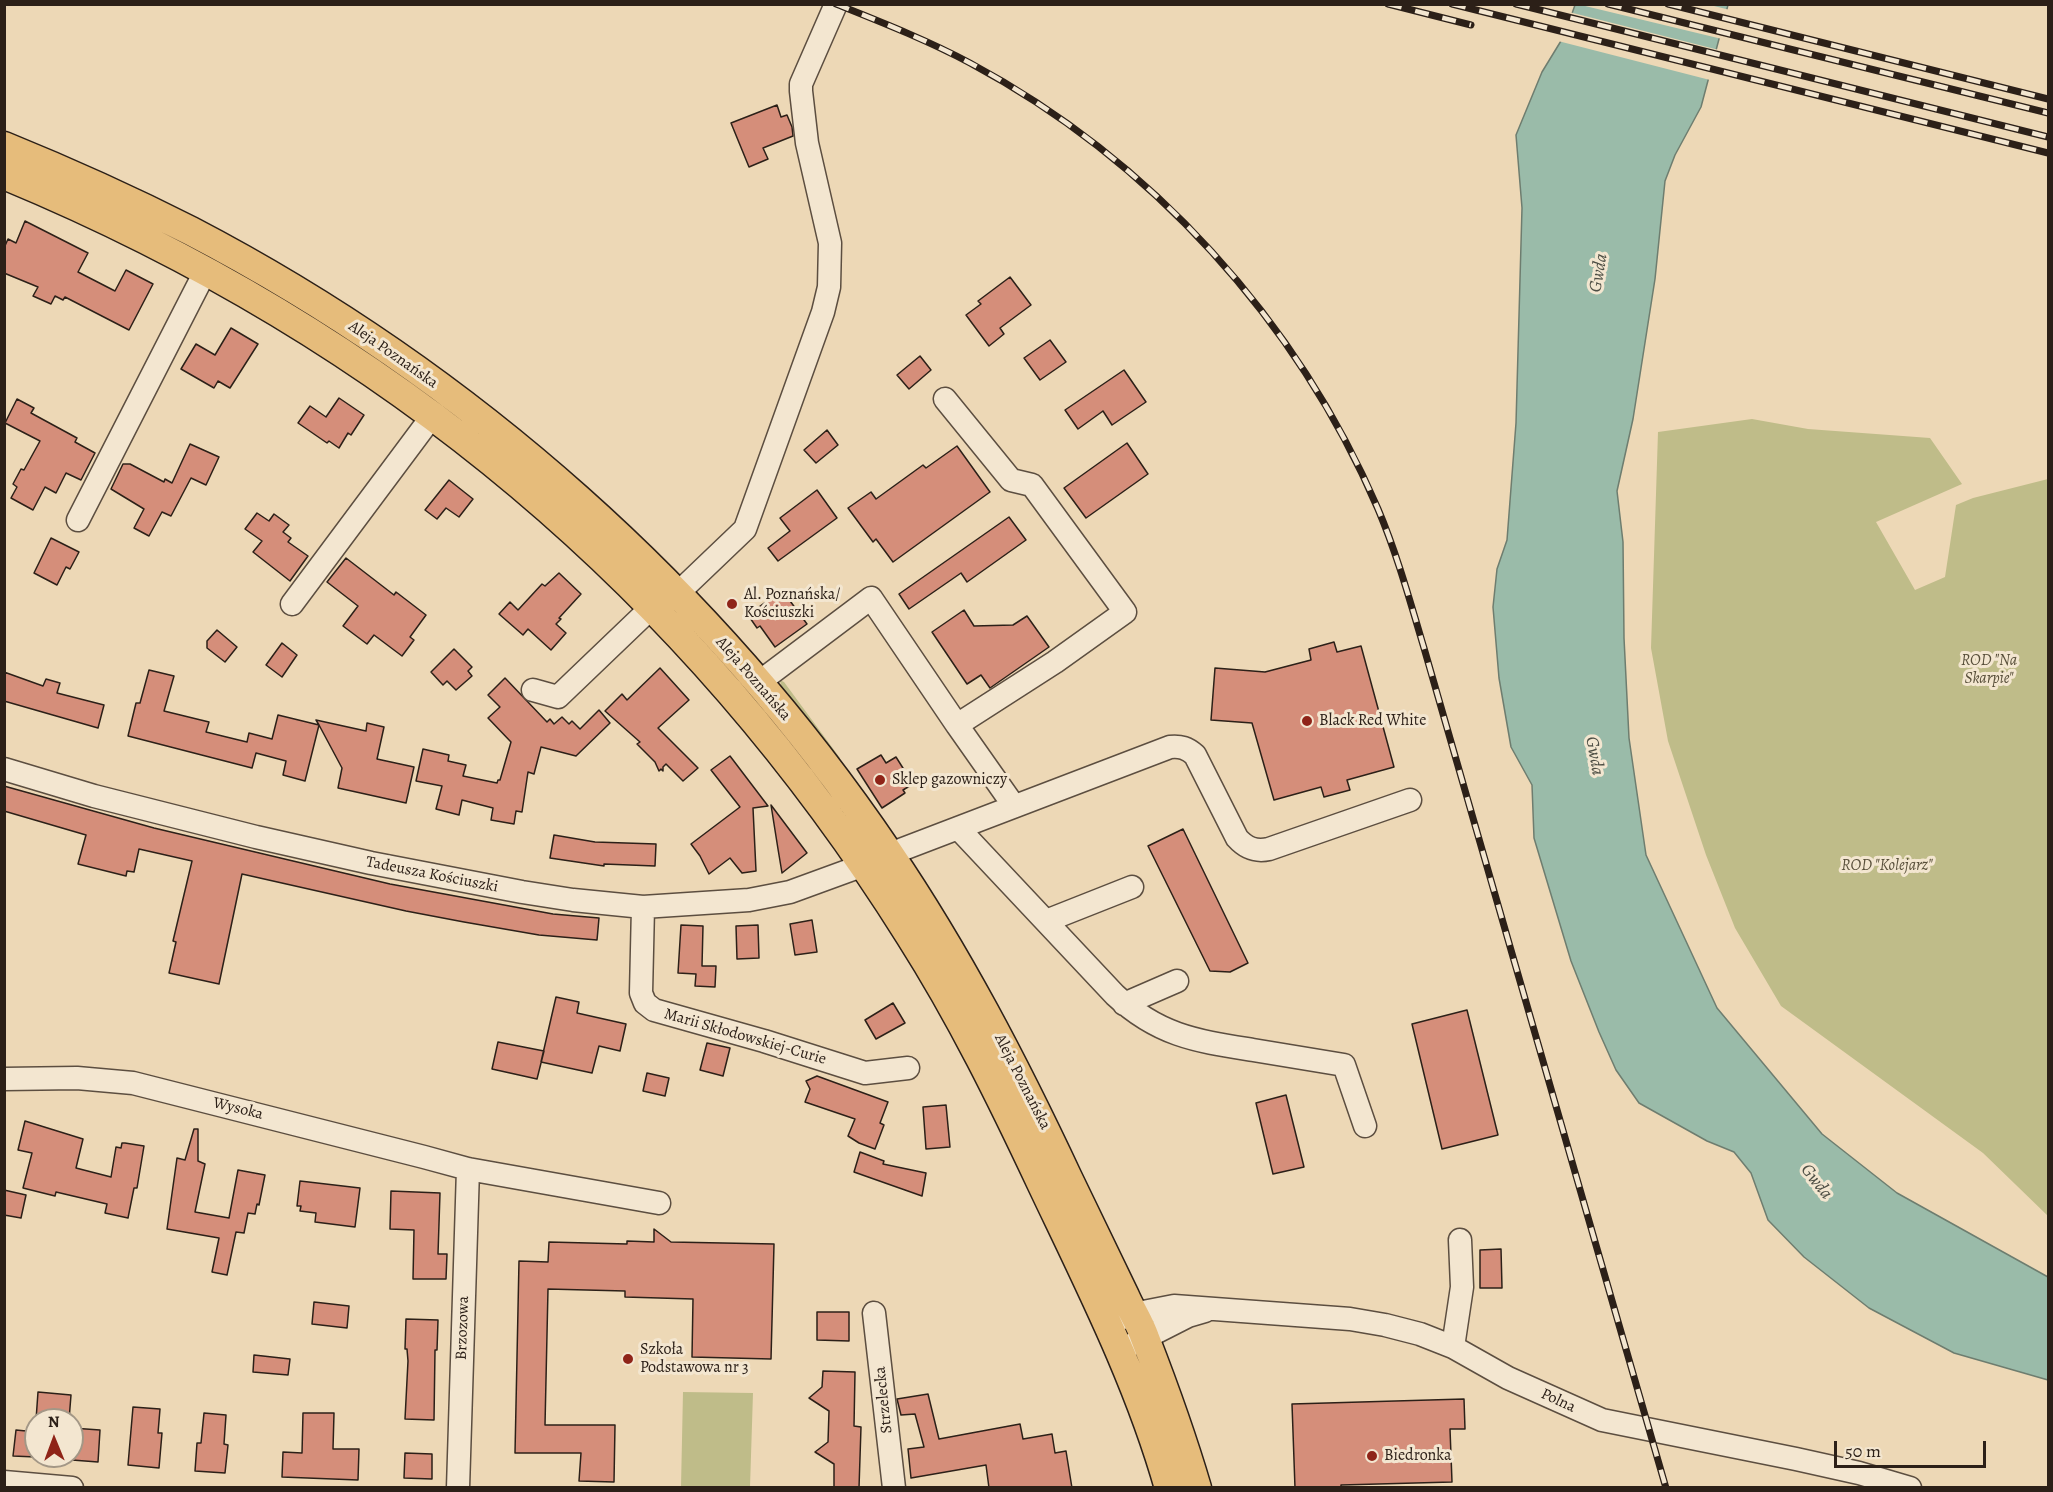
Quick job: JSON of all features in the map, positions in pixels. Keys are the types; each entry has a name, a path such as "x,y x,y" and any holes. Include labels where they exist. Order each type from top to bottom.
{"main road":[{"name":"Aleja Poznańska","path":"4,146 99,186 194,233 279,280 350,324 451,395 535,462 615,532 677,594 758,684 831,772 877,860 912,939 970,1038 1120,1350 1150,1428 1169,1488"},
{"name":"Aleja Poznańska","path":"4,175 91,212 206,270 316,335 433,415 548,508 602,557 713,672 788,761 877,860 955,957 1003,1044 1140,1326 1178,1428 1197,1488"}],"street":[{"path":"677,594 745,529 823,312 830,279 830,243 807,143 801,84 836,4"},
{"path":"78,520 206,270"},
{"path":"945,399 1011,480 1032,485 1125,612 1055,662 957,725"},
{"path":"292,604 433,415"},
{"path":"758,684 872,598 1014,806"},
{"path":"533,690 558,697 652,607"},
{"name":"Tadeusza Kościuszki","path":"4,769 94,796 371,863 532,894 643,906 762,899 790,892 1170,747 1179,746 1189,749 1195,755 1237,838 1251,849 1269,849 1410,800"},
{"path":"958,828 1124,1004 1154,1025 1187,1038 1344,1065 1365,1126"},
{"path":"1046,921 1132,887"},
{"name":"Marii Skłodowskiej-Curie","path":"643,906 641,993 645,1003 654,1010 865,1073 908,1068"},
{"path":"1124,1004 1177,981"},
{"name":"Wysoka","path":"4,1078 77,1078 133,1083 468,1169 659,1203"},
{"name":"Brzozowa","path":"458,1488 468,1169"},
{"path":"1453,1347 1462,1287 1460,1240"},
{"name":"Polna","path":"1140,1326 1212,1309 1350,1319 1385,1325 1420,1334 1453,1347 1508,1378 1602,1420 1796,1458 1910,1488"},
{"name":"Strzelecka","path":"874,1313 894,1488"},
{"path":"1108,1324 1140,1326"},
{"path":"1120,1350 1140,1326"},
{"path":"4,1482 72,1488"}],"green space":[{"name":"ROD \"Kolejarz\"","path":"1752,419 1808,429 1930,438 1962,484 1876,522 1915,590 1945,577 1956,505 1973,498 2048,479 2048,1216 1983,1153 1781,1006 1735,928 1706,855 1668,741 1651,648 1658,432"},
{"path":"780,680 784,682 840,758 835,758 806,723 781,686"},
{"path":"683,1392 753,1393 750,1487 681,1487"}],"water":[{"name":"Gwda","path":"1575,5 1728,5 1701,107 1675,155 1665,181 1655,279 1633,419 1617,491 1623,542 1624,638 1629,738 1646,855 1717,1008 1822,1134 1897,1193 2048,1277 2048,1380 1954,1353 1869,1308 1804,1257 1768,1220 1751,1173 1734,1152 1707,1141 1639,1103 1616,1070 1571,961 1534,838 1532,785 1511,747 1499,678 1493,607 1497,569 1507,540 1516,423 1522,208 1516,135 1542,72 1564,36"}],"pier":[{"path":"1706,4 1730,10 1722,39 1581,5"},
{"path":"1569,12 1719,50 1710,80 1558,41"}],"building":[{"path":"777,105 781,117 787,115 793,136 763,148 768,159 749,167 731,123"},
{"path":"25,221 88,253 78,272 115,291 126,270 153,284 129,330 65,297 63,300 55,296 51,304 33,296 38,287 4,273 4,248 8,239 16,243"},
{"path":"1010,277 1031,305 1000,328 1004,334 989,346 966,315 981,304 978,301"},
{"path":"231,328 258,344 230,388 218,381 214,388 181,369 196,344 215,355"},
{"path":"1050,340 1066,362 1040,380 1024,358"},
{"path":"920,356 931,370 909,389 897,375"},
{"path":"1124,370 1146,402 1112,425 1103,411 1078,429 1065,410"},
{"path":"339,398 364,415 351,435 348,433 339,448 329,441 327,443 298,423 310,406 326,417"},
{"path":"17,399 34,408 31,413 77,438 75,442 95,453 81,480 66,473 56,493 45,487 33,510 11,498 17,487 13,484 21,469 24,470 40,441 5,423"},
{"path":"827,430 838,445 816,463 804,450"},
{"path":"1127,443 1148,474 1086,518 1064,488"},
{"path":"190,444 219,457 206,485 191,478 171,516 162,512 149,536 134,528 144,509 111,489 123,464 130,464 164,482 165,479 172,483"},
{"path":"957,446 990,492 893,562 876,539 873,542 848,508 871,492 876,499 923,465 926,468"},
{"path":"449,480 473,499 459,517 446,508 437,519 425,510"},
{"path":"817,490 837,518 778,561 768,548 790,531 780,518"},
{"path":"257,513 269,521 274,514 289,525 283,532 291,538 288,542 308,556 290,581 253,552 262,541 245,529"},
{"path":"1009,517 1026,540 967,582 961,573 909,609 899,594"},
{"path":"51,538 79,552 70,569 66,567 57,585 34,573"},
{"path":"346,558 394,595 396,592 426,615 410,637 414,640 402,656 374,635 367,644 343,626 358,606 327,582"},
{"path":"559,573 581,594 559,618 561,619 556,624 566,633 551,650 528,629 523,635 499,614 510,602 518,610 542,584 545,586"},
{"path":"782,590 807,624 775,647 760,626 757,628 748,615"},
{"path":"964,610 974,626 1013,625 1027,616 1049,647 990,688 981,675 967,684 932,632"},
{"path":"217,630 237,647 225,662 207,648 207,641"},
{"name":"Black Red White","path":"1334,642 1337,652 1361,646 1394,767 1347,780 1350,790 1324,797 1321,787 1274,800 1252,723 1211,720 1215,668 1265,672 1311,660 1309,649"},
{"path":"282,643 297,655 282,677 266,665"},
{"path":"454,649 472,667 468,671 472,676 456,690 447,681 443,685 431,672"},
{"path":"660,668 689,700 658,728 698,768 683,781 666,764 663,771 661,769 659,771 655,762 637,744 640,742 605,711 622,694 627,700"},
{"path":"149,670 174,676 164,711 209,722 206,732 247,742 249,733 272,739 278,715 319,725 305,781 283,775 286,761 256,753 252,768 128,736 136,703 140,703"},
{"path":"4,672 43,686 46,679 60,683 57,693 104,705 98,728 4,701"},
{"path":"505,678 547,722 550,719 554,724 562,717 569,724 572,721 580,729 599,710 610,723 576,756 541,747 534,774 528,772 522,812 516,811 514,824 491,820 493,808 462,800 459,815 436,809 442,786 416,781 423,749 449,755 448,761 466,765 463,776 497,783 500,780 511,742 488,718 500,707 488,695"},
{"path":"316,720 366,731 367,723 384,727 377,759 414,767 406,803 338,788 342,768"},
{"name":"Sklep gazowniczy","path":"881,755 886,763 896,757 913,784 903,790 905,793 882,808 857,769"},
{"path":"730,756 768,806 753,808 756,871 742,873 730,858 709,874 691,844 740,807 711,770"},
{"path":"4,786 154,828 390,884 553,914 599,918 597,940 539,935 464,922 242,874 219,984 169,973 176,942 173,941 192,861 139,849 134,872 127,871 126,876 78,864 86,835 4,811"},
{"path":"771,805 807,853 782,873 778,849"},
{"path":"1183,829 1248,963 1230,972 1210,971 1148,846"},
{"path":"554,835 595,842 656,844 655,866 604,864 604,866 550,858"},
{"path":"812,920 817,952 795,955 790,924"},
{"path":"681,925 703,926 702,966 716,966 715,987 695,986 696,974 678,973"},
{"path":"758,925 759,958 737,959 736,926"},
{"path":"556,997 579,1002 577,1013 626,1024 620,1051 599,1046 592,1073 541,1062"},
{"path":"893,1003 905,1023 876,1039 865,1020"},
{"path":"1467,1010 1498,1135 1442,1149 1412,1024"},
{"path":"498,1042 544,1051 537,1079 492,1069"},
{"path":"707,1043 730,1048 723,1076 700,1070"},
{"path":"647,1073 669,1078 665,1096 643,1091"},
{"path":"817,1076 888,1102 880,1123 884,1125 875,1149 848,1136 855,1119 805,1102 810,1089 806,1081"},
{"path":"1286,1095 1304,1167 1273,1174 1256,1103"},
{"path":"946,1105 950,1147 926,1149 923,1107"},
{"path":"25,1121 83,1139 76,1168 111,1177 116,1147 121,1148 122,1143 144,1146 137,1188 134,1188 128,1218 105,1213 107,1204 56,1192 55,1196 23,1188 32,1153 18,1150"},
{"path":"194,1129 198,1129 198,1161 205,1164 195,1212 229,1218 238,1170 265,1175 255,1214 248,1213 244,1233 236,1232 227,1275 212,1272 219,1238 167,1229 177,1158 185,1160"},
{"path":"860,1152 884,1161 883,1164 926,1173 922,1196 854,1172"},
{"path":"300,1181 360,1188 355,1227 315,1222 316,1213 300,1211 301,1206 297,1206"},
{"path":"4,1190 26,1195 21,1218 4,1215"},
{"path":"391,1191 440,1193 438,1254 447,1254 446,1279 413,1279 414,1230 390,1229"},
{"path":"654,1229 671,1242 774,1244 771,1359 692,1357 693,1299 625,1297 625,1291 548,1289 545,1425 615,1425 614,1482 579,1481 581,1453 515,1453 519,1261 548,1262 549,1242 627,1244 627,1241 654,1242"},
{"path":"1501,1249 1502,1288 1480,1288 1480,1250"},
{"path":"314,1302 349,1306 347,1328 312,1324"},
{"path":"817,1312 849,1312 849,1341 817,1340"},
{"path":"406,1319 438,1320 434,1420 405,1419 408,1361 407,1349 405,1349"},
{"path":"254,1355 290,1359 288,1375 253,1372"},
{"path":"823,1371 855,1372 854,1426 861,1427 859,1488 834,1488 834,1464 815,1452 828,1442 829,1411 809,1398 822,1387"},
{"path":"38,1392 71,1395 70,1408 37,1408"},
{"path":"928,1394 939,1439 1020,1424 1023,1439 1052,1434 1055,1453 1066,1451 1072,1488 989,1488 986,1465 911,1478 908,1449 924,1447 915,1414 901,1415 897,1399"},
{"name":"Biedronka","path":"1464,1399 1465,1429 1450,1429 1452,1482 1295,1488 1292,1404"},
{"path":"133,1407 160,1409 158,1433 162,1433 159,1468 128,1465"},
{"path":"204,1413 226,1415 224,1444 228,1445 225,1473 195,1471 197,1443 201,1443"},
{"path":"303,1413 334,1413 333,1449 359,1449 358,1480 282,1477 283,1452 302,1453"},
{"path":"84,1429 100,1430 98,1462 84,1461"},
{"path":"16,1430 24,1431 24,1456 13,1456"},
{"path":"405,1453 432,1454 432,1479 404,1478"}],"railway":[{"path":"836,4 970,63 1036,102 1099,147 1157,197 1212,252 1261,310 1306,373 1345,440 1378,509 1408,595 1666,1488"},
{"path":"1388,4 1471,25"},
{"path":"1452,4 2048,153"},
{"path":"1516,4 2048,137"},
{"path":"1608,4 2048,113"},
{"path":"1668,4 2048,99"}],"place":[{"name":"Al. Poznańska/ Kościuszki","path":"732,604"},
{"name":"Black Red White","path":"1307,721"},
{"name":"Sklep gazowniczy","path":"880,780"},
{"name":"Szkoła Podstawowa nr 3","path":"628,1359"},
{"name":"Biedronka","path":"1372,1456"}],"park label":[{"name":"ROD \"Na Skarpie\"","path":"1989,670"}]}
